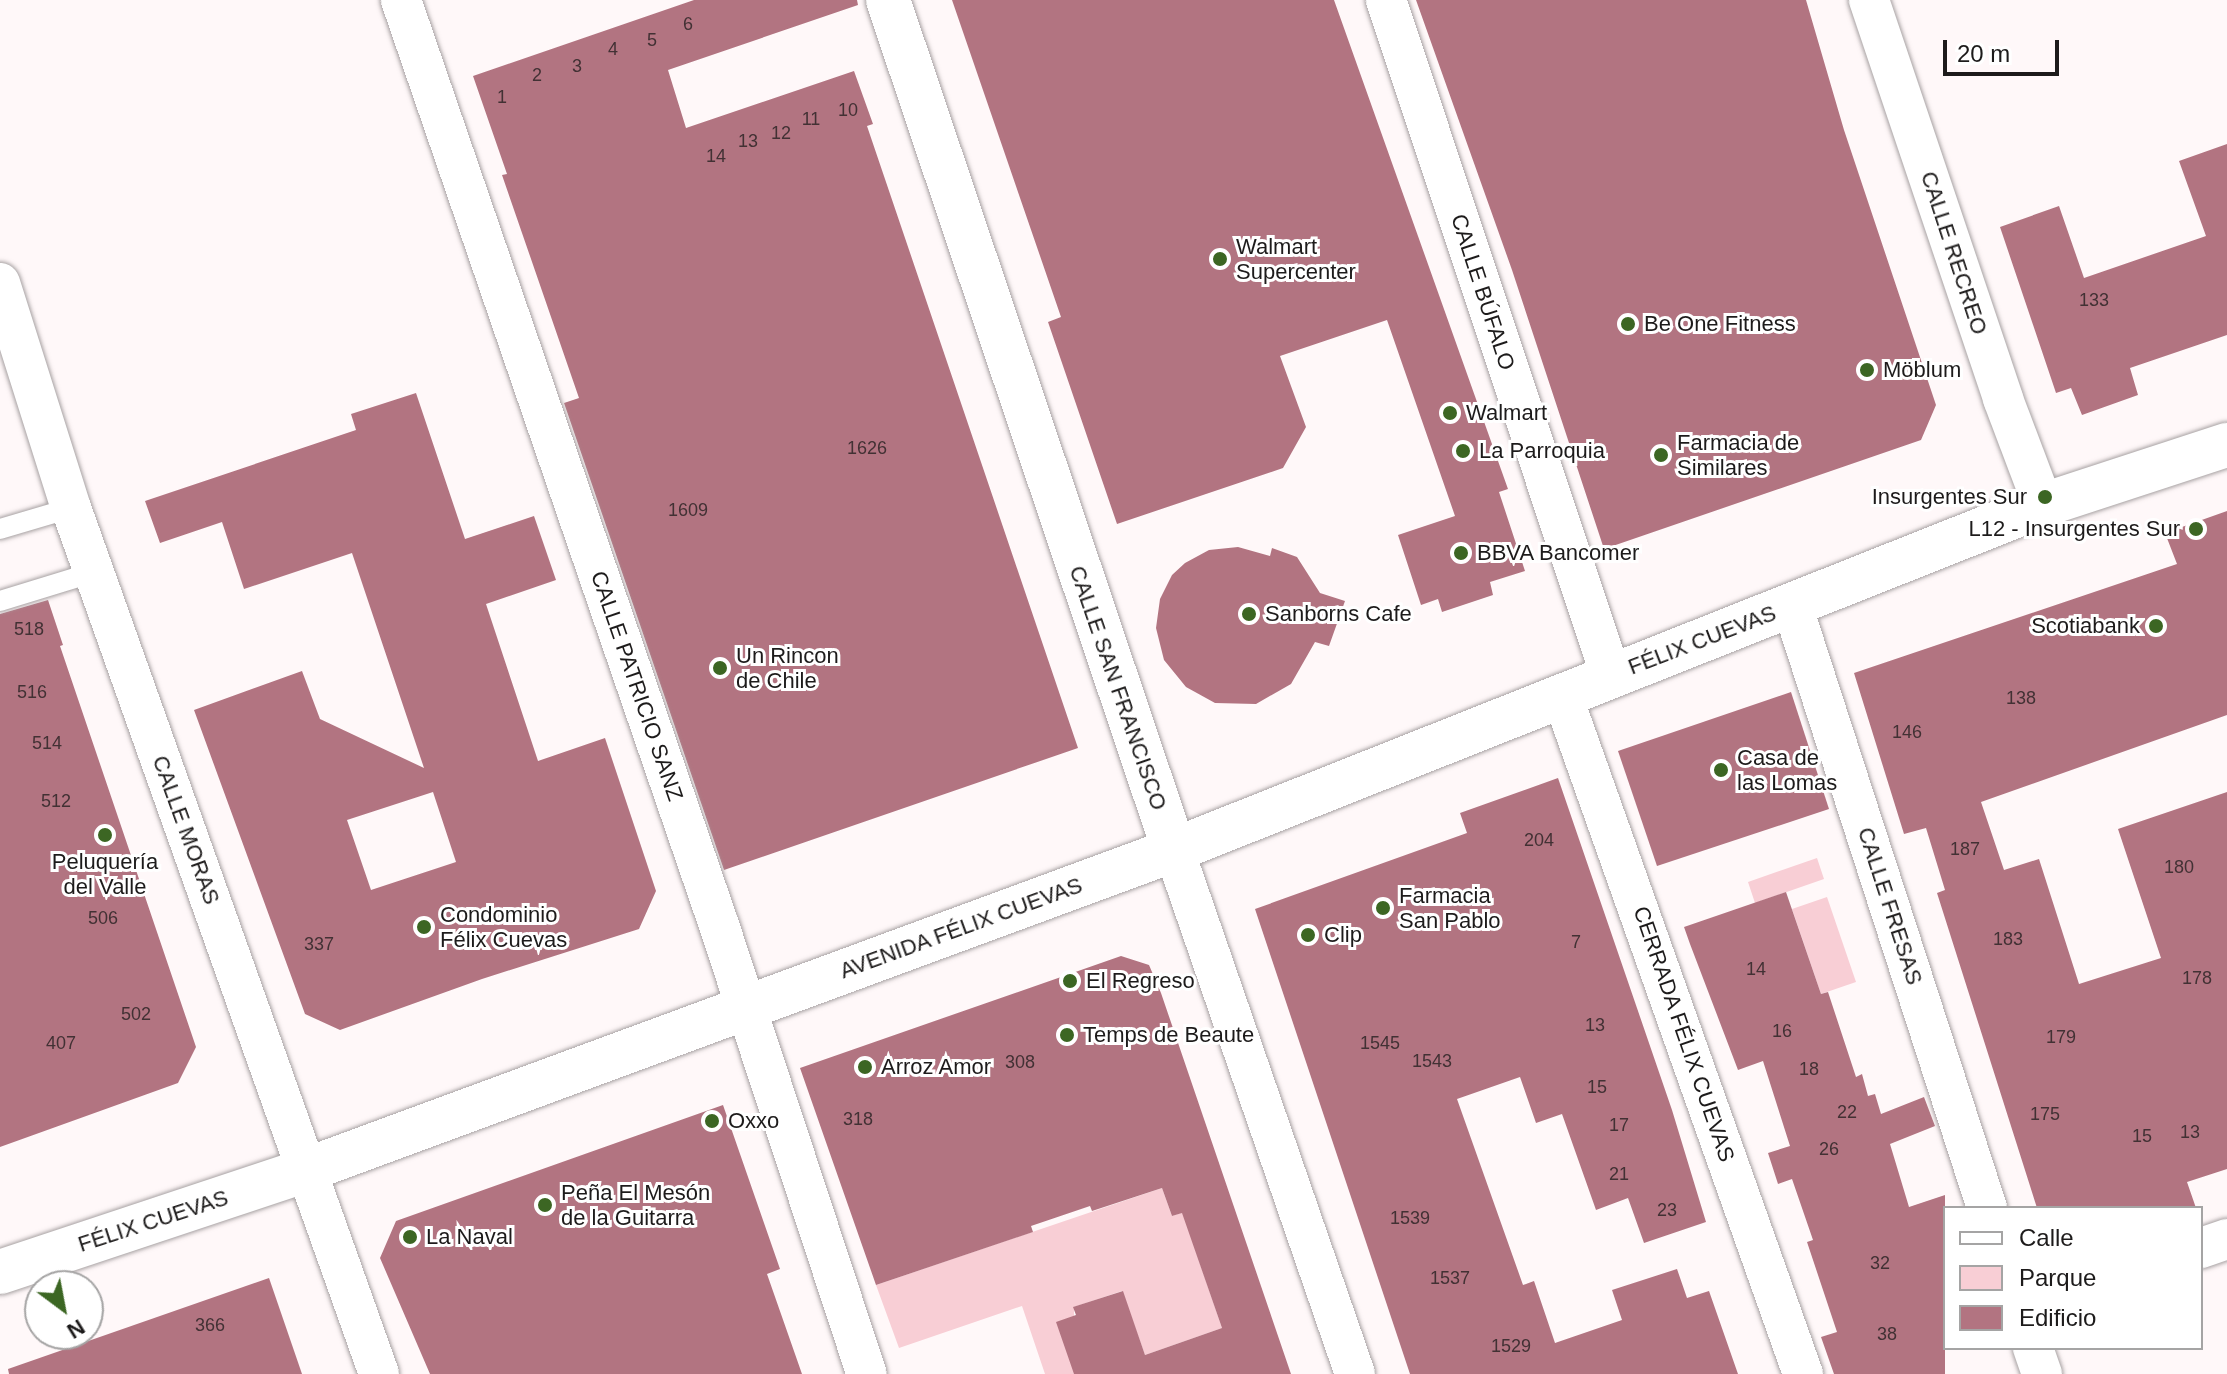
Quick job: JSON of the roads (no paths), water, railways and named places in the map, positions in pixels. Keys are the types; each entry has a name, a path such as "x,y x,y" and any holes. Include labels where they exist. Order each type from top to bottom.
{"main road":[{"name":"CALLE SAN FRANCISCO","path":"888,0 1174,850"},
{"path":"1792,605 2043,505 2227,445"},
{"name":"FÉLIX CUEVAS","path":"1611,676 1792,605"},
{"name":"AVENIDA FÉLIX CUEVAS","path":"306,1170 1174,850 1611,676"},
{"name":"FÉLIX CUEVAS","path":"0,1272 306,1170"}],"street":[{"name":"CALLE PATRICIO SANZ","path":"401,0 719,925 867,1374"},
{"name":"CALLE BÚFALO","path":"1386,0 1611,676"},
{"name":"CALLE RECREO","path":"1869,0 2003,399 2043,505"},
{"name":"CALLE MORAS","path":"0,283 71,508 379,1374"},
{"name":"CALLE FRESAS","path":"1792,605 1986,1206"},
{"name":"CERRADA FÉLIX CUEVAS","path":"1562,695 1803,1374"},
{"name":"CALLE SAN FRANCISCO","path":"1174,850 1355,1374"},
{"path":"2203,1247 2227,1239"},
{"path":"2034,1350 2042,1374"}],"lane":[{"path":"0,529 71,508"},
{"path":"0,601 94,572"}],"place":[{"name":"Walmart Supercenter","path":"1220,259"},
{"name":"Be One Fitness","path":"1628,324"},
{"name":"Möblum","path":"1867,370"},
{"name":"Walmart","path":"1450,413"},
{"name":"La Parroquia","path":"1463,451"},
{"name":"Farmacia de Similares","path":"1661,455"},
{"name":"Insurgentes Sur","path":"2045,497"},
{"name":"L12 - Insurgentes Sur","path":"2196,529"},
{"name":"BBVA Bancomer","path":"1461,553"},
{"name":"Sanborns Cafe","path":"1249,614"},
{"name":"Scotiabank","path":"2156,626"},
{"name":"Un Rincon de Chile","path":"720,668"},
{"name":"Casa de las Lomas","path":"1721,770"},
{"name":"Peluquería del Valle","path":"105,835"},
{"name":"Farmacia San Pablo","path":"1383,908"},
{"name":"Condominio Félix Cuevas","path":"424,927"},
{"name":"Clip","path":"1308,935"},
{"name":"El Regreso","path":"1070,981"},
{"name":"Temps de Beaute","path":"1067,1035"},
{"name":"Arroz Amor","path":"865,1067"},
{"name":"Oxxo","path":"712,1121"},
{"name":"Peña El Mesón de la Guitarra","path":"545,1205"},
{"name":"La Naval","path":"410,1237"}]}
